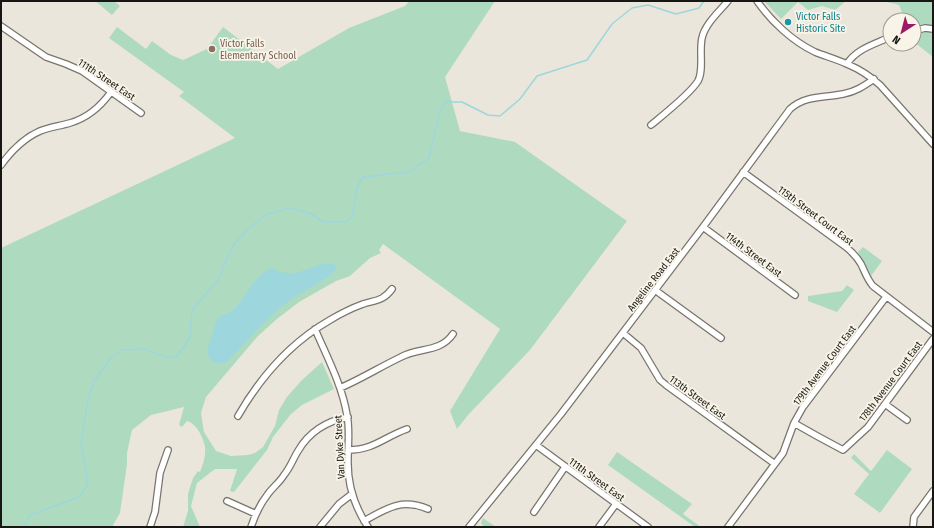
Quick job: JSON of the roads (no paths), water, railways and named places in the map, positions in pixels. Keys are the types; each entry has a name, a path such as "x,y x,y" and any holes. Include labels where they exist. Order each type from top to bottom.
{"street":[{"path":"651,125 698,81 704,31 728,1"},
{"path":"757,1 797,42 816,52 847,64 865,73 874,80 933,144"},
{"name":"111th Street East","path":"1,26 36,52 78,69 141,113"},
{"path":"922,29 933,29"},
{"path":"847,64 850,58 858,52 882,41"},
{"name":"Angeline Road East","path":"471,525 536,445 704,228 790,109 795,105 809,99 838,95 856,90 874,80"},
{"path":"1,165 14,148 31,136 50,128 71,123 89,114 103,103 111,92"},
{"name":"115th Street Court East","path":"743,172 846,247 855,255 868,280 873,286 933,332"},
{"name":"114th Street East","path":"704,228 794,295"},
{"path":"238,416 266,374 288,351 315,329 346,311 381,299 392,289"},
{"path":"655,290 721,338"},
{"name":"179th Avenue Court East","path":"728,527 786,448 794,423 803,407 886,297"},
{"path":"315,329 340,388 406,354 438,347 449,340 453,334"},
{"name":"113th Street East","path":"623,333 640,348 660,380 775,464"},
{"name":"178th Avenue Court East","path":"794,423 843,450 868,427 933,339"},
{"name":"Van Dyke Street","path":"340,388 348,417 348,470 352,494 368,527"},
{"path":"886,404 907,420"},
{"path":"251,527 256,514 267,495 287,472 298,451 308,438 315,431 328,423 348,417"},
{"path":"348,450 356,450 372,446 397,433 407,430"},
{"name":"111th Street East","path":"536,445 648,527"},
{"path":"150,527 155,512 160,473 168,450"},
{"path":"534,512 565,467"},
{"path":"913,527 914,517 933,491"},
{"path":"320,527 338,504 352,494"},
{"path":"227,501 256,514"},
{"path":"364,521 386,509 398,505 412,504 428,509"},
{"path":"599,527 616,504"},
{"path":"471,525 478,527"}],"water":[{"path":"322,264 336,265 337,268 328,277 294,297 272,315 228,361 224,363 216,363 212,361 208,354 208,349 217,320 235,308 261,275 272,268 286,273 292,273 303,271"}],"waterway":[{"path":"24,527 30,515 79,497 88,485 81,444 88,399 94,381 112,357 122,350 145,349 168,358 176,357 190,338 192,310 218,280 232,247 247,230 265,215 289,208 310,213 324,222 346,222 352,217 357,187 363,177 409,172 429,158 440,111 446,102 462,102 488,115 500,116 520,99 537,76 587,60 612,24 632,8 648,5 676,14 699,8 704,1"}],"place":[{"name":"Victor Falls Historic Site","path":"788,22"},
{"name":"Victor Falls Elementary School","path":"212,49"}]}
